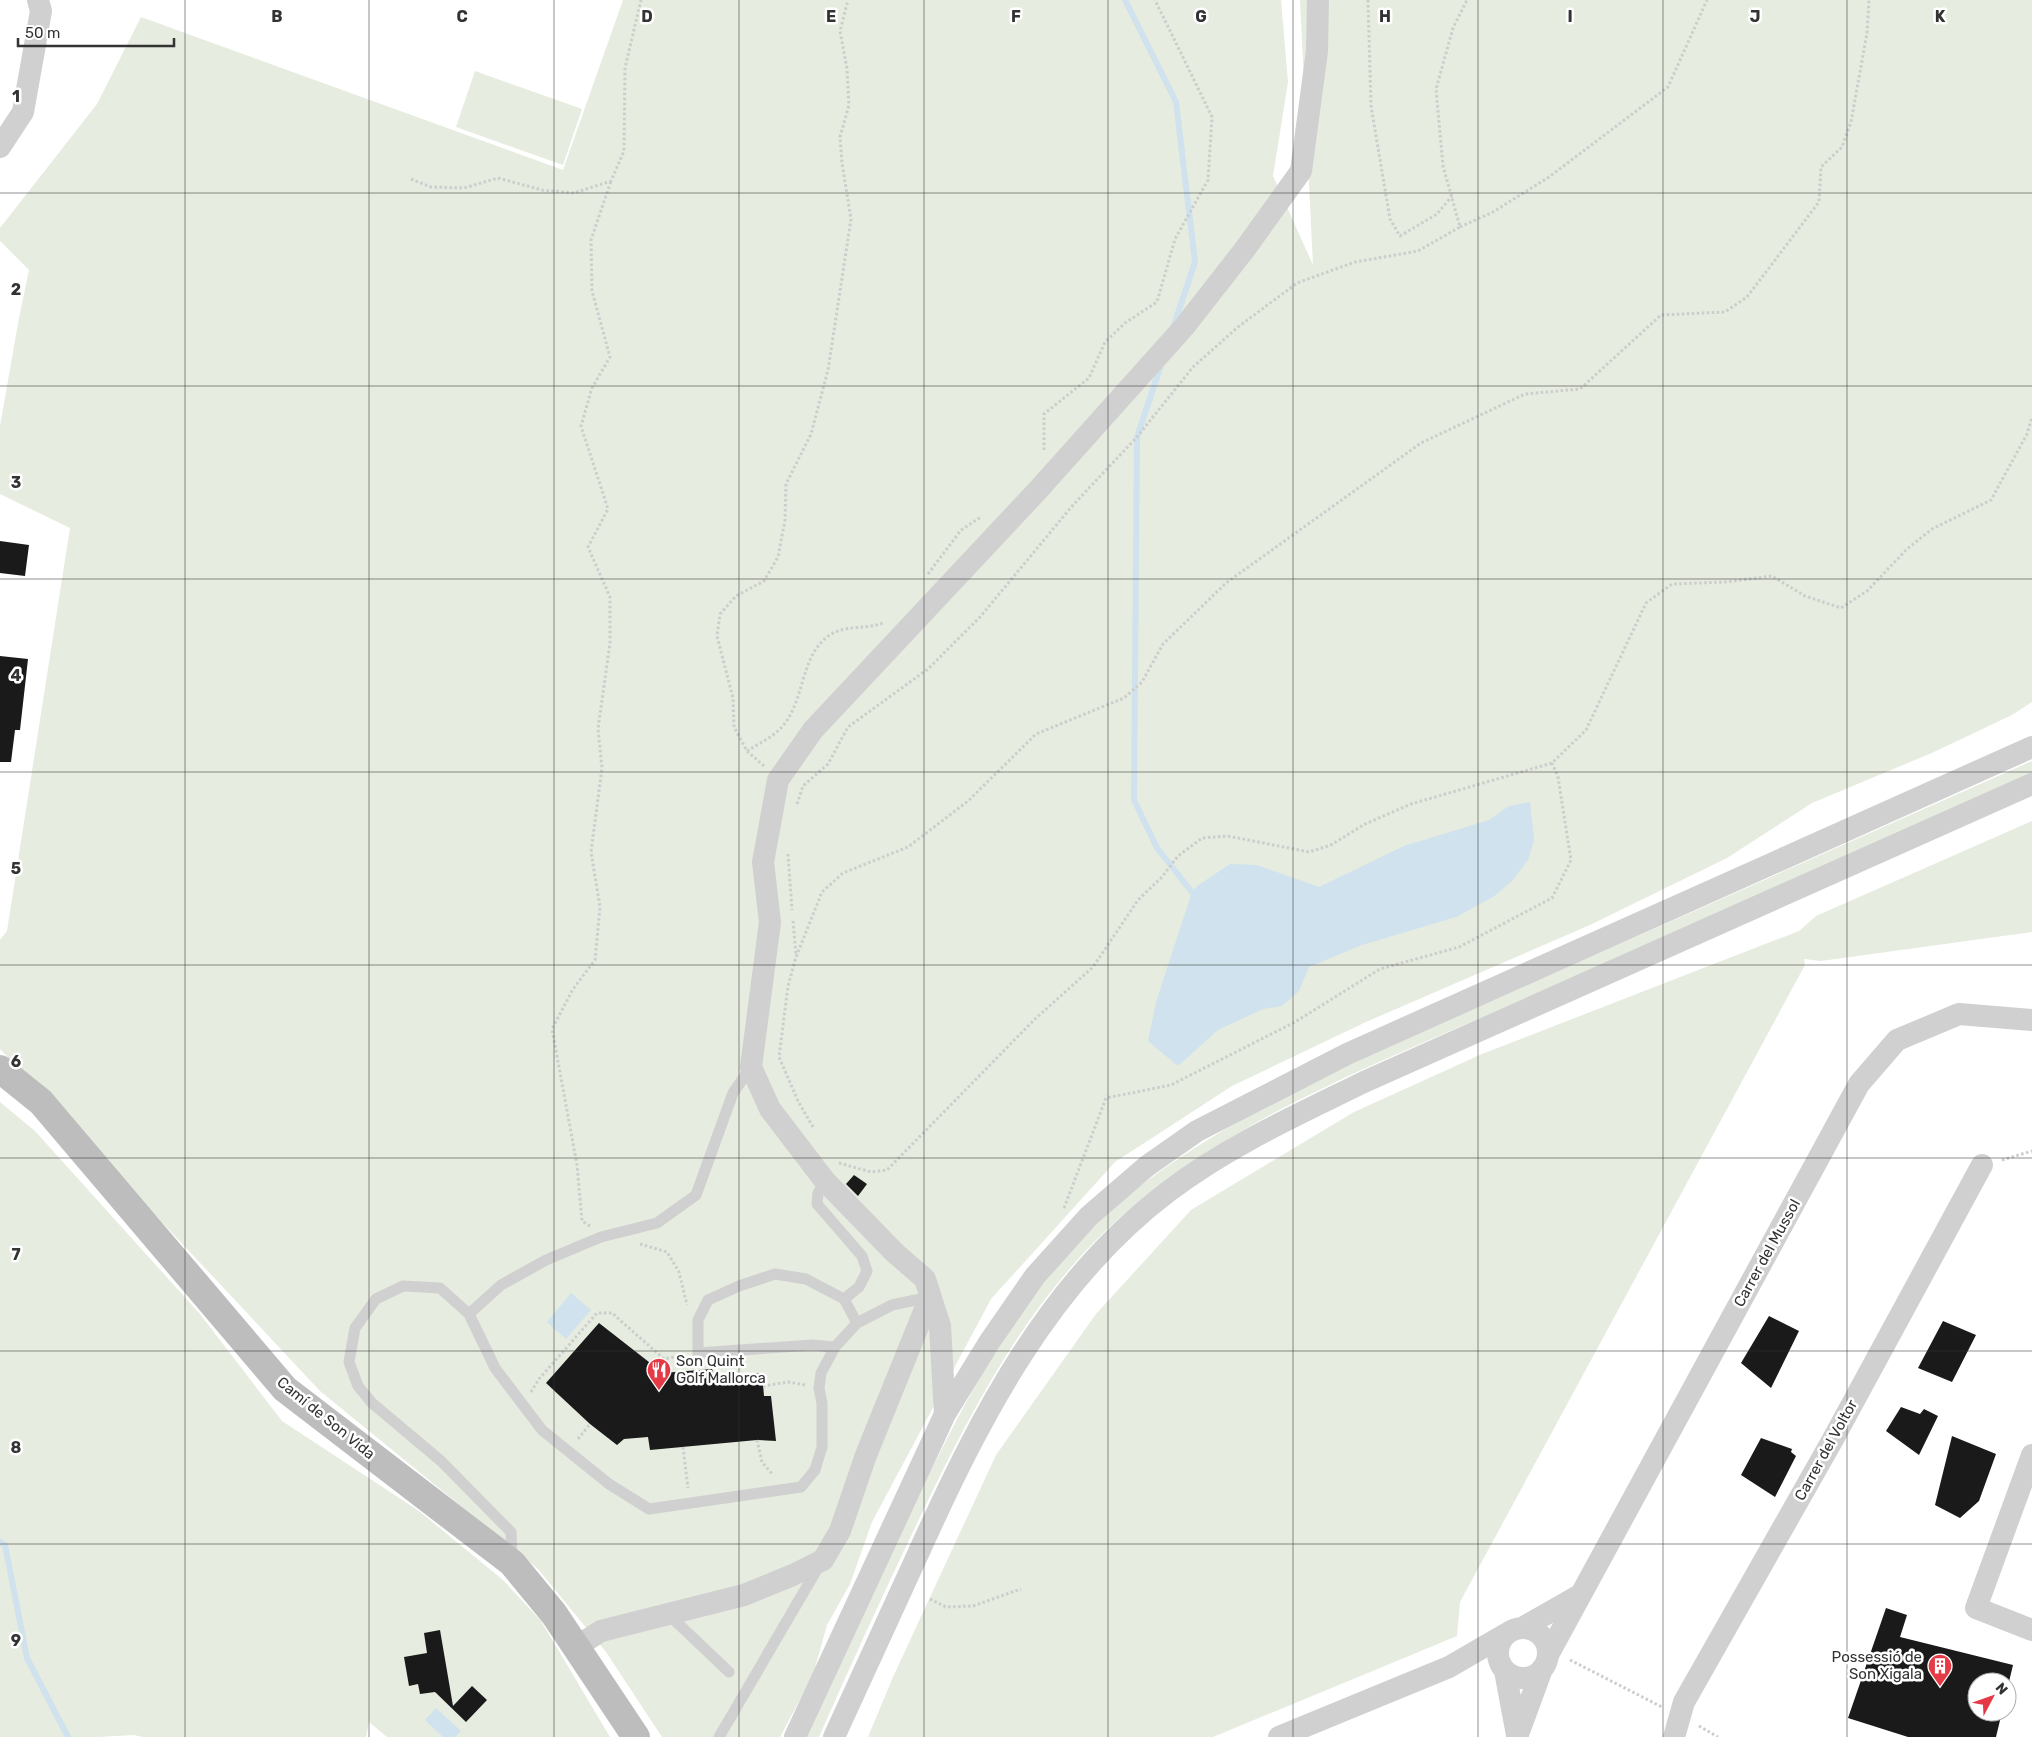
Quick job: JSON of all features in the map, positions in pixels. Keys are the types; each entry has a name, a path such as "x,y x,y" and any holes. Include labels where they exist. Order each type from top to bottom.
{"street":[{"path":"0,147 23,112 41,11 38,0"},
{"path":"945,1414 940,1326 925,1279 895,1253 825,1181 770,1109 751,1067 770,922 763,862 778,780 814,730 1038,490 1184,326 1245,249 1301,171 1317,51 1318,0"},
{"path":"795,1734 945,1414 990,1341 1041,1269 1089,1216 1147,1166 1197,1131 1347,1054 2032,747"},
{"path":"834,1737 952,1480 981,1421 1016,1363 1062,1297 1112,1240 1169,1191 1258,1135 1364,1082 2032,784"},
{"name":"Carrer del Mussol","path":"1517,1736 1547,1658 1578,1596 1859,1084 1897,1040 1959,1014 2032,1020"},
{"name":"Camí de Son Vida","path":"0,1069 41,1102 285,1389 512,1564 554,1614 636,1737"},
{"name":"Carrer del Voltor","path":"1677,1726 1684,1702 1832,1440 1982,1165"},
{"path":"576,1648 601,1632 744,1595 793,1576 822,1560 840,1531 866,1455 930,1297"},
{"path":"2032,1455 1976,1608 2032,1630"},
{"path":"1279,1737 1449,1667 1578,1596"},
{"path":"1449,1667 1503,1668 1520,1678 1536,1675 1547,1658 1547,1646 1538,1633 1514,1631"},
{"path":"1503,1668 1498,1648 1514,1631"},
{"name":"Carrer del Mussol","path":"1503,1668 1517,1736"}],"lane":[{"path":"469,1314 502,1285 546,1260 607,1235 657,1223 696,1195 733,1093 751,1067"},
{"path":"825,1181 818,1193 817,1204 862,1256 867,1272 859,1287 844,1299"},
{"path":"835,1347 812,1345 698,1353 698,1320 708,1300 739,1286 775,1274 806,1279 844,1299 857,1323"},
{"path":"512,1564 511,1532 441,1461 372,1403 358,1386 349,1362 355,1328 376,1299 403,1286 440,1288 469,1314 495,1368 542,1430 610,1484 649,1509 801,1487 816,1470 822,1447 822,1403 819,1388 821,1373 835,1347 857,1323 892,1305 930,1297"},
{"path":"719,1737 822,1560"},
{"path":"668,1614 729,1672"}],"path":[{"path":"641,0 625,68 624,151 591,240 592,291 610,357 592,388 581,426 608,509 588,547 610,597 610,643 598,728 602,768 591,852 600,907 595,960 573,989 552,1029 577,1165 582,1221 607,1235 667,1252 679,1272 689,1312 698,1320"},
{"path":"778,780 748,751 734,727 733,698 717,636 720,614 736,596 764,581 778,557 785,520 786,484 811,434 828,370 850,219 840,136 849,105 847,69 840,32 848,0"},
{"path":"1044,454 1044,414 1089,378 1105,342 1125,323 1157,302 1175,239 1208,180 1212,117 1155,0"},
{"path":"1368,0 1371,106 1390,220 1400,236 1437,214 1452,196"},
{"path":"1460,227 1443,166 1436,89 1453,28 1467,0"},
{"path":"795,814 803,786 828,764 848,728 928,669 980,616 1073,505 1138,438 1193,367 1238,327 1298,283 1355,262 1418,251 1460,227 1493,212 1548,177 1668,87 1707,0"},
{"path":"818,1135 798,1101 779,1058 788,986 796,957 822,892 843,873 908,847 968,801 1036,734 1124,698 1142,682 1163,644 1226,583 1421,442 1525,394 1580,389 1661,315 1725,312 1747,296 1820,202 1821,167 1842,146 1851,122 1867,33 1869,0"},
{"path":"411,179 431,187 464,188 498,178 542,190 574,193 611,182"},
{"path":"825,1181 837,1162 871,1172 887,1170 1035,1019 1093,967 1138,900 1162,876 1178,856 1202,838 1228,836 1309,852 1331,845 1365,824 1412,804 1552,763 1586,730 1646,603 1672,584 1726,582 1772,576 1805,596 1841,608 1867,591 1907,549 1932,529 1992,500 2027,434 2032,417"},
{"path":"925,579 961,530 988,512"},
{"path":"748,751 780,729 792,709 813,652 828,636 851,627 881,624 888,619"},
{"path":"1064,1208 1106,1098 1171,1085 1295,1022 1380,969 1459,947 1552,898 1571,860 1558,777 1552,763"},
{"path":"787,851 796,957"},
{"path":"1982,1165 2032,1151"},
{"path":"523,1405 539,1378 597,1313 612,1313 664,1359 698,1353"},
{"path":"763,1386 790,1382 819,1388"},
{"path":"757,1440 762,1462 772,1473 780,1490"},
{"path":"683,1446 689,1504"},
{"path":"930,1599 946,1608 973,1606 1021,1588"},
{"path":"1547,1658 1677,1726 1718,1737"}],"shaded area":[{"path":"623,0 1281,0 1288,82 1273,176 1313,265 1300,0 2032,0 2032,702 2012,715 1934,752 1812,803 1727,858 1590,925 1366,1022 1232,1086 1115,1162 991,1299 872,1522 850,1584 827,1625 813,1675 780,1737 662,1737 606,1652 538,1569 320,1391 0,1049 0,940 7,931 70,528 0,494 0,426 29,270 0,241 0,228 97,104 141,17 563,170"},
{"path":"475,71 582,109 563,165 456,127"},
{"path":"2032,761 2032,773 1348,1076 1287,1106 1228,1139 1172,1176 1120,1218 1073,1265 1050,1293 1007,1353 953,1449 882,1598 819,1737 805,1737 942,1448 987,1366 1011,1327 1038,1289 1100,1220 1124,1199 1176,1160 1203,1143 1316,1079"},
{"path":"2032,821 2032,932 1821,961 1804,959 1805,965 1460,1602 1457,1636 1213,1737 868,1737 893,1677 996,1455 1096,1314 1191,1210 1354,1112 1482,1054 1799,931 1816,916"},
{"path":"0,1102 35,1131 200,1314 282,1421 419,1511 503,1580 541,1621 610,1737 387,1737 369,1722 366,1737 143,1737 134,1735 0,1737"}],"water":[{"path":"1530,802 1534,840 1528,860 1512,881 1493,897 1456,917 1362,945 1309,967 1299,991 1282,1006 1263,1009 1218,1030 1178,1066 1148,1041 1156,1002 1192,892 1197,886 1230,864 1257,865 1319,887 1404,846 1489,820 1509,806"},
{"path":"571,1293 591,1310 566,1339 547,1322"},
{"path":"436,1708 461,1731 455,1737 443,1737 425,1720"}],"building":[{"path":"0,541 29,545 25,576 0,573"},
{"path":"0,656 28,659 20,730 15,730 11,762 0,762"},
{"path":"854,1175 867,1184 858,1196 846,1184"},
{"path":"1769,1316 1799,1331 1771,1388 1741,1363"},
{"path":"1943,1321 1976,1335 1952,1382 1918,1368"},
{"name":"Son Quint Golf Mallorca","path":"599,1323 663,1373 712,1369 715,1377 762,1373 764,1396 771,1396 776,1441 757,1440 650,1450 648,1437 624,1439 617,1445 590,1424 546,1383"},
{"path":"1901,1407 1920,1414 1924,1409 1938,1416 1919,1455 1886,1431"},
{"path":"1952,1436 1996,1454 1979,1501 1960,1518 1935,1505"},
{"path":"1761,1438 1792,1449 1791,1452 1796,1456 1775,1497 1741,1475"},
{"name":"Possessió de Son Xigala","path":"1886,1608 1907,1615 1900,1637 2013,1665 2011,1672 1967,1672 1967,1722 2000,1722 1996,1737 1908,1737 1848,1718"},
{"path":"440,1630 453,1706 472,1686 487,1700 466,1722 435,1692 420,1694 418,1684 409,1686 404,1657 427,1653 424,1633"}],"waterway":[{"path":"1125,0 1176,102 1195,262 1174,325"},
{"path":"1161,365 1137,437 1134,800 1157,848 1192,892"},
{"path":"0,1542 5,1545 27,1658 68,1737"}],"place":[{"name":"Son Quint Golf Mallorca","path":"659,1391"},
{"name":"Possessió de Son Xigala","path":"1940,1687"}]}
